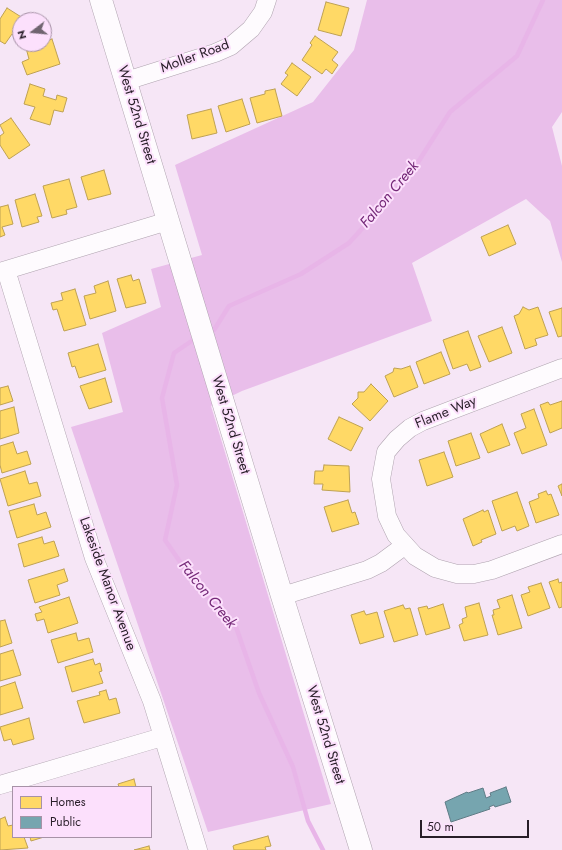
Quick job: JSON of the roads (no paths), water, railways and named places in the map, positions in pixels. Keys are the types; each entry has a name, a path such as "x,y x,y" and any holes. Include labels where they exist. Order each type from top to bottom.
{"street":[{"name":"West 52nd Street","path":"101,0 282,596 361,850"},
{"name":"Moller Road","path":"126,82 215,53 231,46 251,29 263,12 267,0"},
{"path":"3,271 168,221"},
{"name":"Lakeside Manor Avenue","path":"3,271 94,558 152,701 198,850"},
{"name":"Flame Way","path":"562,368 423,421 410,428 393,443 386,452 383,460 381,479 382,492 389,522 404,546 420,560 435,568 453,573 469,574 492,570 562,544"},
{"path":"282,596 367,570 381,563 404,546"},
{"path":"0,785 162,737"}],"waterway":[{"name":"Falcon Creek","path":"214,330 229,306 301,274 349,243 408,178 450,112 517,56 543,0"},
{"name":"Falcon Creek","path":"193,340 174,353 162,398 177,485 165,540 194,582 236,627 259,693 293,767 308,821 323,850"}]}
